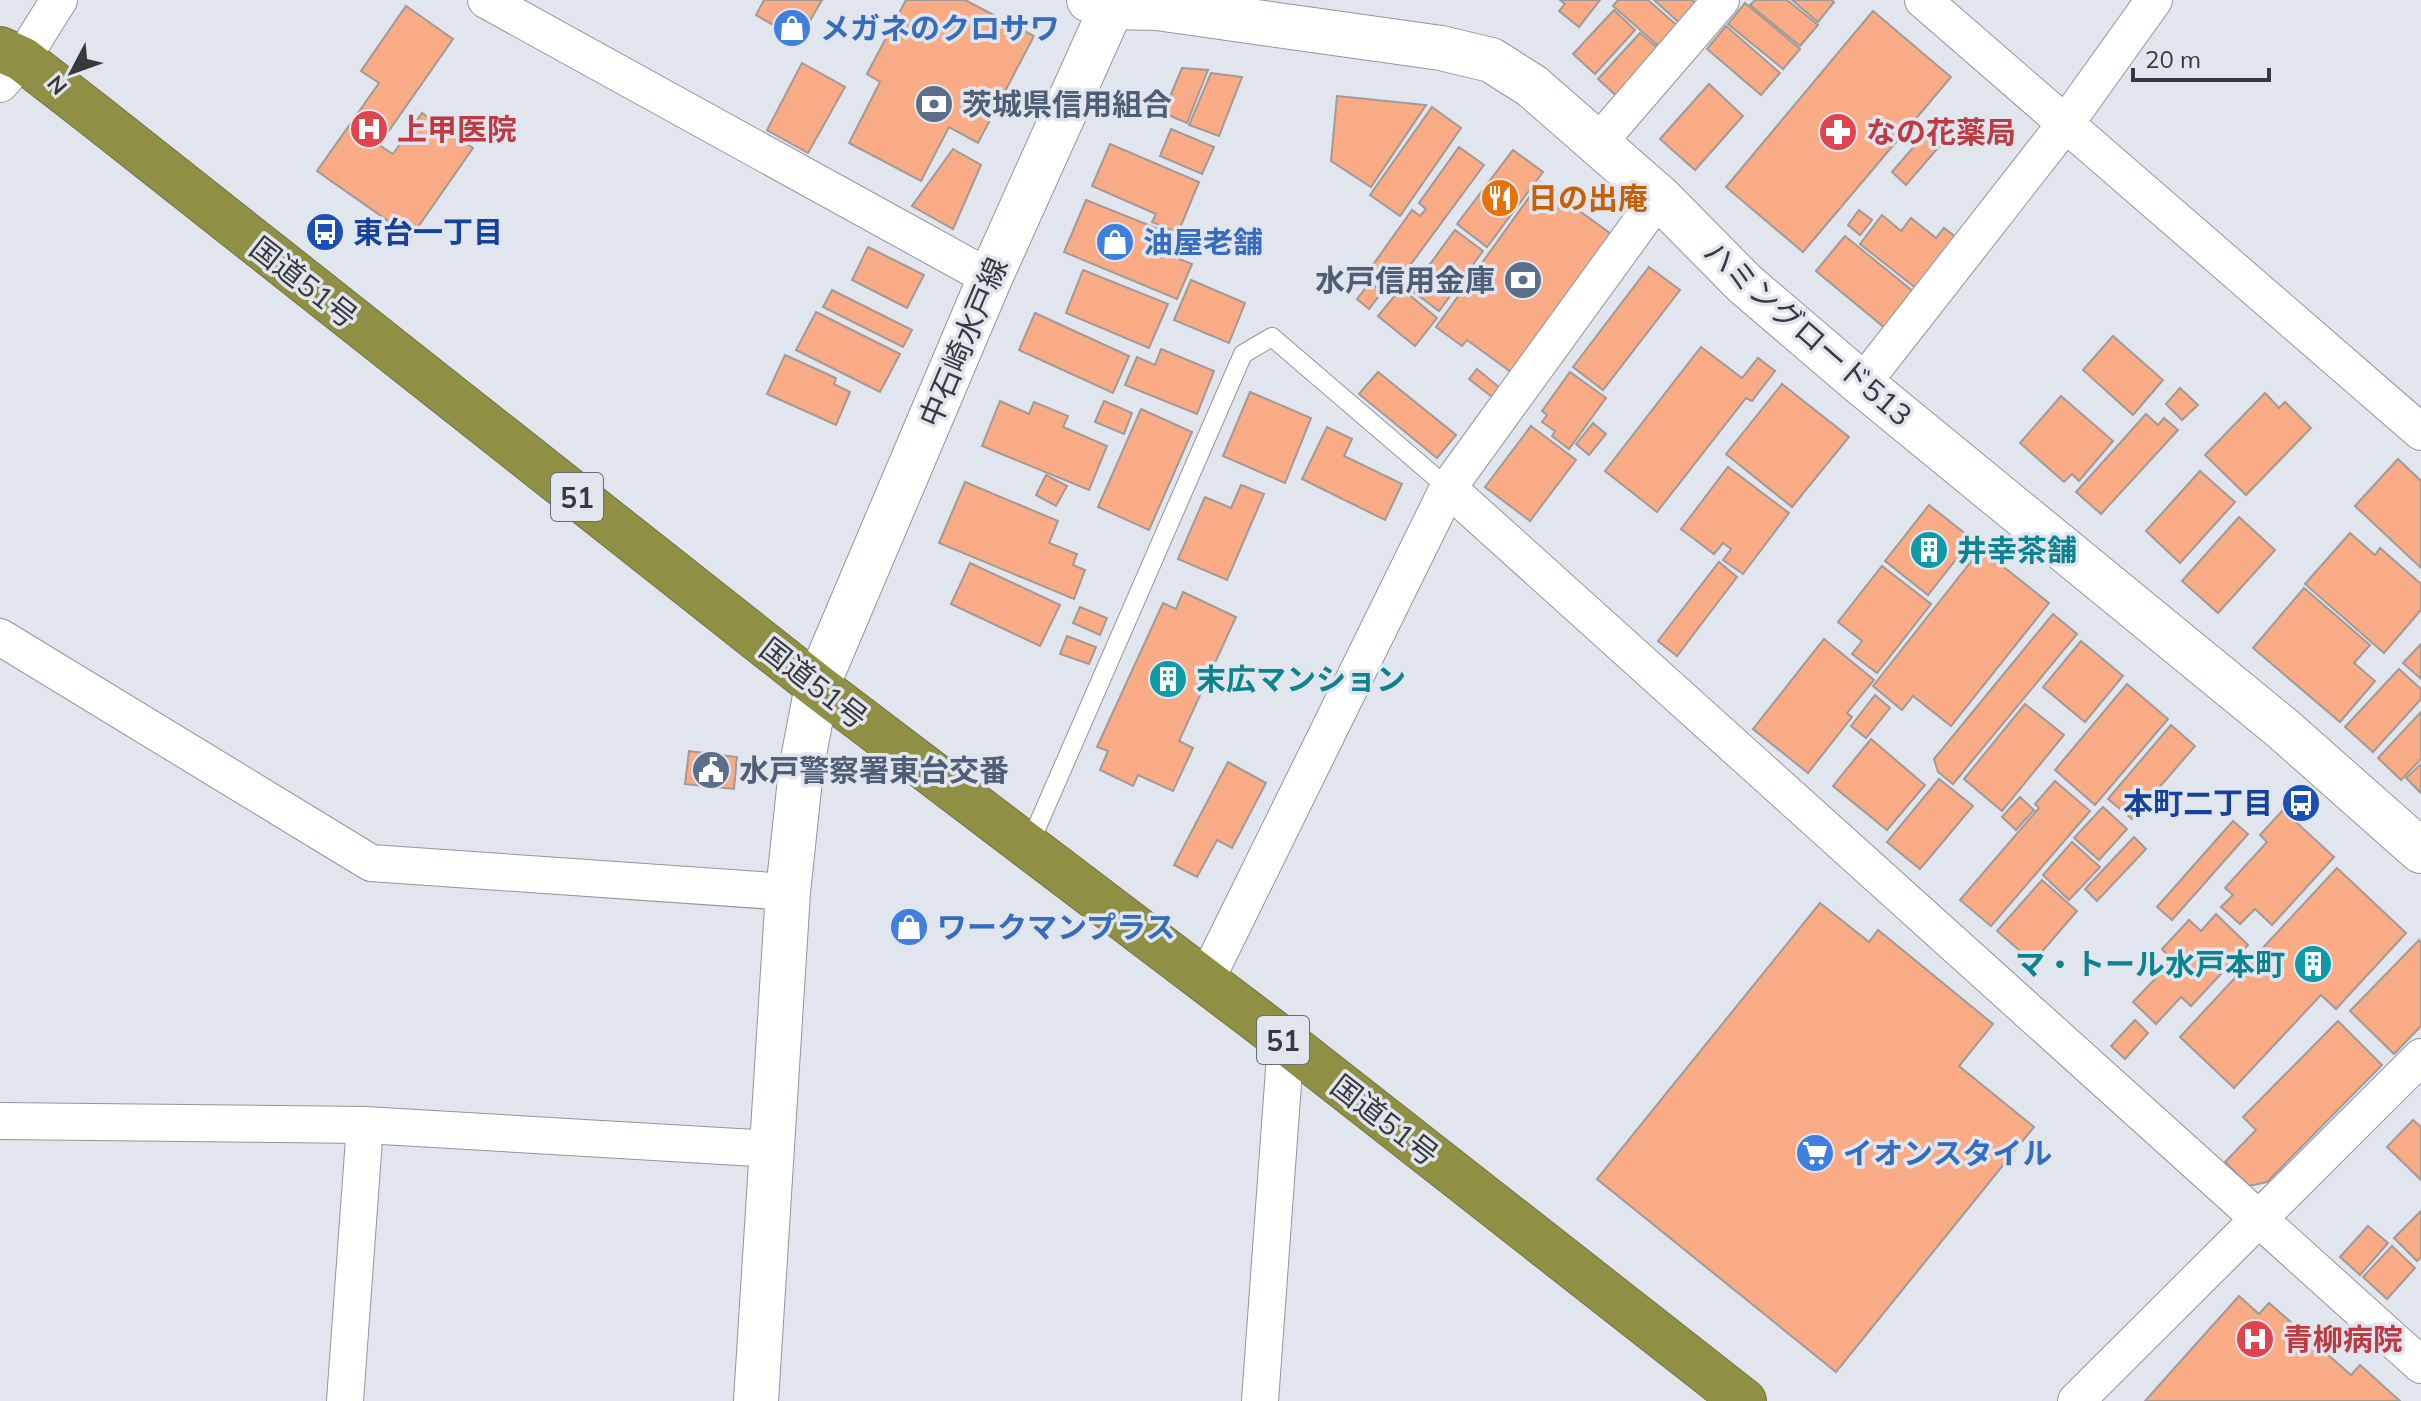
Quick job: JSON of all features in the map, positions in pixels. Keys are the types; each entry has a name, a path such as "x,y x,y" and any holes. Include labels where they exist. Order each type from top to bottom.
{"highway":[{"name":"国道51号","path":"7,64 1286,1042 1727,1396"}],"street":[{"path":"7,64 59,0"},
{"path":"486,0 990,278"},
{"path":"1598,143 1721,0"},
{"path":"1923,0 2421,432"},
{"path":"1862,384 2066,123 2154,0"},
{"name":"中石崎水戸線","path":"756,1401 788,892 801,770 817,686 1105,2"},
{"name":"ハミングロード513","path":"1105,2 1441,48 1491,60 1532,86 1659,197 1745,284 1862,384 2282,728 2421,851"},
{"path":"1205,982 1448,488 1659,197"},
{"path":"1448,488 2421,1365"},
{"path":"0,637 371,863 788,892"},
{"path":"1260,1401 1286,1042"},
{"path":"2076,1401 2421,1057"},
{"path":"0,1121 365,1125 771,1149"},
{"path":"345,1401 365,1125"}],"lane":[{"path":"1029,845 1243,354 1272,337 1448,488"}],"building":[{"name":"メガネのクロサワ","path":"764,0 822,0 799,40 756,15"},
{"name":"茨城県信用組合","path":"906,0 965,0 1034,36 978,143 949,127 921,181 849,143 880,82 867,74"},
{"path":"1560,0 1600,0 1579,27 1559,11 1565,4"},
{"path":"1618,0 1648,0 1681,29 1662,49 1613,6"},
{"path":"1654,0 1692,0 1701,7 1683,26"},
{"path":"1755,0 1787,0 1818,25 1800,46 1750,5"},
{"path":"1792,0 1832,0 1834,2 1818,22"},
{"path":"1745,3 1800,49 1783,69 1728,24"},
{"name":"上甲医院","path":"406,6 453,39 379,145 393,154 422,113 473,148 411,237 317,171 379,83 361,71"},
{"path":"1614,10 1635,30 1595,74 1573,54"},
{"name":"なの花薬局","path":"1873,11 1951,77 1803,252 1726,187"},
{"path":"1726,26 1780,73 1761,95 1707,49"},
{"path":"1640,33 1662,52 1620,99 1598,79"},
{"path":"802,63 845,87 808,153 767,130"},
{"path":"1182,68 1208,70 1187,123 1163,113"},
{"path":"1211,73 1242,77 1219,136 1189,125"},
{"path":"1709,84 1743,116 1695,170 1660,139"},
{"path":"1337,96 1426,105 1371,187 1331,161"},
{"path":"1432,107 1461,128 1400,216 1370,195"},
{"path":"1171,129 1214,147 1202,174 1160,156"},
{"path":"1929,129 1944,141 1906,185 1892,172"},
{"path":"1110,144 1199,182 1178,233 1152,222 1156,214 1092,186"},
{"path":"1459,147 1484,165 1394,287 1370,269 1412,210 1420,216 1426,209 1419,203"},
{"path":"953,149 981,165 953,229 912,206"},
{"name":"日の出庵","path":"1513,150 1543,172 1487,247 1457,224"},
{"name":"水戸信用金庫","path":"1540,182 1611,234 1511,372 1467,340 1462,346 1436,327"},
{"name":"油屋老舗","path":"1086,200 1166,232 1159,251 1192,264 1177,299 1064,252"},
{"path":"1859,210 1872,220 1860,235 1848,225"},
{"path":"1882,215 1901,231 1911,218 1936,238 1944,228 1957,238 1917,289 1860,244"},
{"path":"1455,230 1483,251 1439,311 1411,290"},
{"path":"1845,236 1915,293 1885,328 1816,271"},
{"path":"868,247 924,275 907,308 852,280"},
{"path":"1649,267 1680,290 1603,390 1573,367"},
{"path":"1083,270 1168,304 1149,348 1066,313"},
{"path":"1191,280 1245,303 1229,343 1174,320"},
{"path":"1370,282 1382,292 1369,309 1357,299"},
{"path":"1401,288 1437,318 1415,346 1378,316"},
{"path":"832,290 912,330 903,347 823,307"},
{"path":"816,312 900,354 880,392 796,350"},
{"path":"1035,313 1129,356 1113,393 1019,350"},
{"path":"2113,336 2163,380 2133,415 2083,370"},
{"path":"1701,347 1742,378 1758,358 1775,371 1752,401 1746,398 1657,512 1605,471"},
{"path":"1161,349 1214,371 1197,414 1125,385 1137,357 1155,365"},
{"path":"785,355 836,378 834,384 850,392 836,425 767,394"},
{"path":"1477,369 1500,388 1492,397 1469,379"},
{"path":"1378,372 1456,435 1437,458 1359,394"},
{"path":"1570,372 1606,398 1569,449 1552,436 1555,431 1542,422 1547,415 1542,411"},
{"path":"1782,384 1849,437 1792,507 1726,454"},
{"path":"2180,388 2198,405 2182,420 2166,404"},
{"path":"1250,392 1311,418 1285,483 1223,456"},
{"path":"2265,393 2279,408 2285,402 2311,428 2246,495 2205,455"},
{"path":"2061,396 2113,441 2079,481 2072,474 2064,482 2020,443"},
{"path":"1000,401 1029,414 1034,402 1068,416 1063,427 1107,446 1089,490 982,446"},
{"path":"1104,401 1132,413 1124,434 1095,422"},
{"path":"1141,409 1192,432 1149,530 1098,507"},
{"path":"2146,414 2158,425 2164,418 2178,430 2101,514 2076,492"},
{"path":"1593,423 1606,434 1589,455 1576,444"},
{"path":"1531,426 1576,460 1530,521 1485,487"},
{"path":"1327,427 1352,439 1344,456 1402,484 1385,520 1302,479"},
{"path":"2398,459 2421,481 2421,568 2355,506"},
{"path":"1728,467 1789,513 1743,574 1723,560 1731,549 1723,543 1714,554 1681,529"},
{"path":"2200,471 2235,502 2180,563 2146,531"},
{"path":"1046,475 1067,486 1056,506 1036,495"},
{"path":"965,482 1058,521 1049,543 1077,554 1073,565 1085,570 1074,599 939,543"},
{"path":"1241,485 1264,494 1227,580 1178,559 1205,497 1231,508"},
{"name":"井幸茶舗","path":"1929,505 1972,539 1928,595 1885,561"},
{"path":"2239,517 2275,550 2218,613 2182,581"},
{"path":"2350,533 2375,555 2380,548 2421,584 2421,610 2384,653 2305,584"},
{"path":"1981,549 2049,603 1951,726 1913,696 1902,710 1873,686"},
{"path":"1719,562 1737,577 1677,656 1658,641"},
{"path":"970,563 1060,605 1040,646 951,604"},
{"path":"1882,566 1931,604 1877,673 1852,654 1862,641 1838,622"},
{"path":"2304,588 2370,645 2354,663 2375,681 2340,722 2253,648"},
{"name":"末広マンション","path":"1183,592 1236,617 1179,741 1193,748 1173,791 1138,775 1133,786 1100,770 1108,751 1097,747 1163,603 1176,609"},
{"path":"1080,607 1107,618 1100,635 1073,623"},
{"path":"2053,614 2077,634 1953,784 1938,772 1934,759"},
{"path":"1067,636 1096,647 1089,664 1060,654"},
{"path":"1824,639 1874,680 1847,713 1852,717 1808,773 1753,729"},
{"path":"2081,641 2123,676 2085,722 2043,687"},
{"path":"2421,644 2421,679 2403,663"},
{"path":"2399,669 2421,689 2421,699 2373,752 2345,727"},
{"path":"2127,684 2168,719 2095,805 2055,770"},
{"path":"1875,695 1890,708 1866,738 1851,726"},
{"path":"2025,704 2064,735 2002,811 1964,779"},
{"path":"2421,712 2421,759 2401,780 2378,758"},
{"path":"2171,725 2195,746 2132,819 2108,799"},
{"path":"1871,739 1925,785 1887,830 1833,786"},
{"name":"水戸警察署東台交番","path":"689,751 737,757 734,789 685,784"},
{"path":"1228,762 1266,783 1232,848 1217,840 1197,877 1174,865"},
{"path":"2421,764 2421,793 2406,778"},
{"path":"1939,779 1973,806 1920,869 1887,842"},
{"path":"2055,781 2090,811 1991,926 1960,900 2039,808 2035,804"},
{"path":"2020,797 2034,810 2016,830 2002,817"},
{"path":"2103,807 2127,829 2099,860 2074,838"},
{"path":"2283,810 2334,857 2272,925 2255,909 2240,924 2221,907 2233,895 2225,888 2267,842 2260,835"},
{"path":"2233,821 2248,834 2172,920 2157,907"},
{"path":"2134,837 2146,849 2097,901 2085,889"},
{"path":"2072,842 2100,867 2069,900 2043,875"},
{"name":"マ・トール水戸本町","path":"2337,868 2406,933 2336,1009 2321,995 2234,1088 2180,1037"},
{"path":"2042,880 2077,911 2033,962 1997,931"},
{"name":"イオンスタイル","path":"1820,903 1869,942 1878,930 1993,1024 1959,1066 2034,1127 1836,1372 1597,1179"},
{"path":"2216,914 2248,945 2191,1006 2181,997 2156,1024 2133,1002 2173,960 2162,949 2189,920 2201,931"},
{"path":"2419,940 2421,1026 2394,1054 2350,1011"},
{"path":"2135,1020 2148,1033 2125,1059 2111,1046"},
{"path":"2338,1021 2382,1065 2267,1182 2249,1186 2225,1162 2256,1130 2243,1117"},
{"path":"2413,1120 2421,1127 2421,1180 2387,1147"},
{"path":"2421,1211 2421,1257 2417,1261 2394,1238"},
{"path":"2368,1226 2388,1243 2360,1275 2340,1257"},
{"path":"2392,1246 2415,1268 2387,1299 2363,1277"},
{"name":"青柳病院","path":"2239,1296 2259,1314 2269,1303 2351,1375 2360,1365 2400,1401 2145,1401"}],"place":[{"name":"メガネのクロサワ","path":"792,28"},
{"name":"茨城県信用組合","path":"934,104"},
{"name":"上甲医院","path":"369,129"},
{"name":"なの花薬局","path":"1838,132"},
{"name":"日の出庵","path":"1500,198"},
{"name":"東台一丁目","path":"325,232"},
{"name":"油屋老舗","path":"1115,242"},
{"name":"水戸信用金庫","path":"1523,280"},
{"name":"井幸茶舗","path":"1929,550"},
{"name":"末広マンション","path":"1168,679"},
{"name":"水戸警察署東台交番","path":"711,770"},
{"name":"本町二丁目","path":"2301,803"},
{"name":"ワークマンプラス","path":"909,927"},
{"name":"マ・トール水戸本町","path":"2313,964"},
{"name":"イオンスタイル","path":"1815,1153"},
{"name":"青柳病院","path":"2255,1339"}]}
